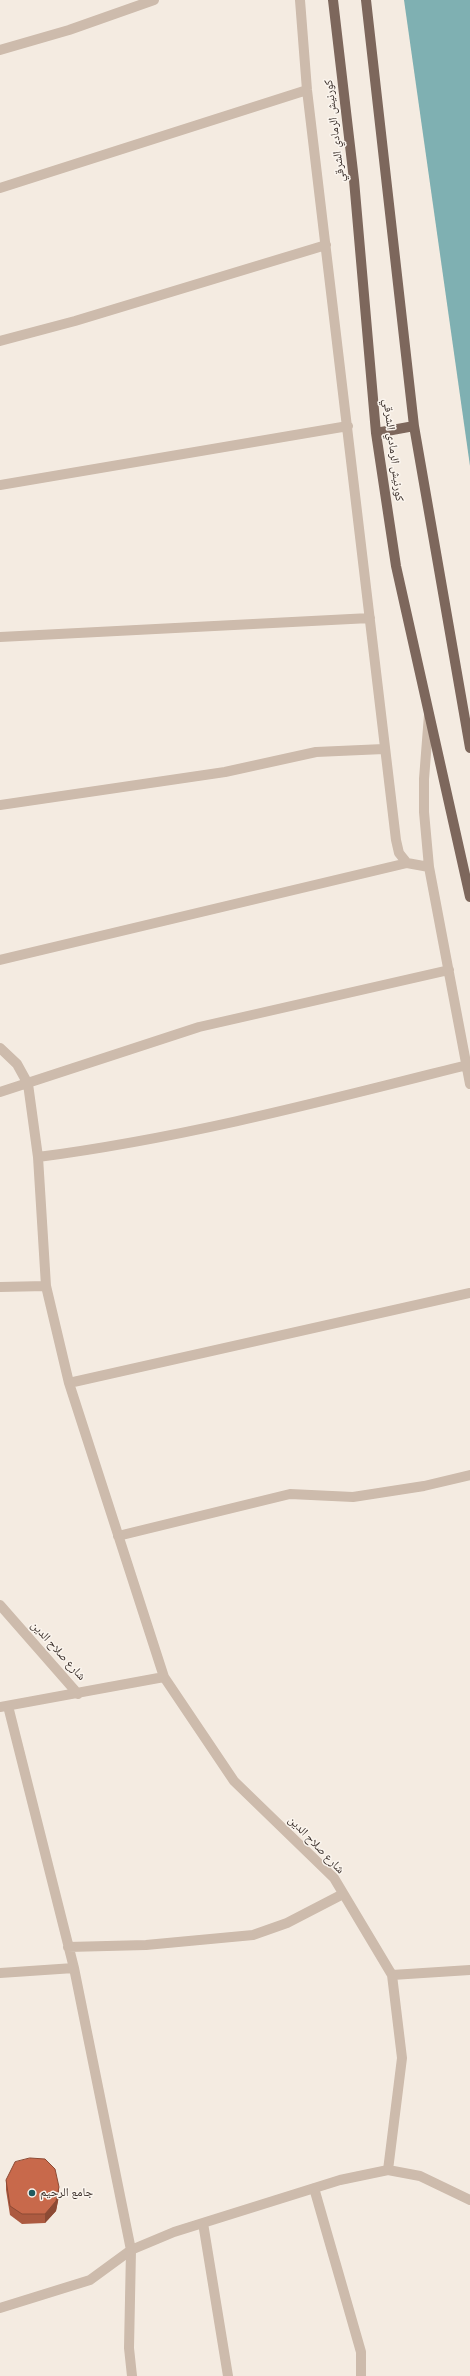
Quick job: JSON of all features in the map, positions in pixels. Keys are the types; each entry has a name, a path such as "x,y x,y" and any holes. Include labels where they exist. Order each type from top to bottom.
{"main road":[{"name":"كورنيش الرمادي الشرقي","path":"333,0 354,180 376,433 396,566 470,897"},
{"name":"كورنيش الرمادي الشرقي","path":"366,0 414,426 470,748"},
{"path":"376,433 414,426"}],"street":[{"path":"0,50 69,30 154,0"},
{"path":"300,0 307,90 348,426 384,749 396,840 399,853 407,863"},
{"path":"0,188 307,90"},
{"path":"0,341 76,321 326,245"},
{"path":"0,485 348,426"},
{"path":"0,637 370,618"},
{"path":"429,715 424,786 429,867 470,1084"},
{"path":"0,805 225,772 316,752 384,749"},
{"path":"0,960 407,863 429,867"},
{"path":"0,1092 199,1027 449,970"},
{"path":"0,1048 17,1064 28,1084 38,1157 46,1286 69,1383 164,1677"},
{"path":"38,1157 115,1147 199,1131 467,1065"},
{"path":"0,1287 46,1286"},
{"path":"69,1383 470,1293"},
{"path":"118,1536 290,1494 353,1497 424,1486 470,1475"},
{"name":"شارع صلاح الدين","path":"0,1605 78,1694 164,1677 234,1782 334,1878 392,1975 402,2058 388,2170"},
{"path":"78,1694 4,1707 74,1968 131,2250 129,2348 132,2376"},
{"path":"68,1947 146,1945 253,1935 287,1923 343,1894"},
{"path":"0,1973 74,1968"},
{"path":"392,1975 470,1970"},
{"path":"0,2308 90,2280 131,2250 174,2232 340,2180 388,2170 420,2176 470,2200"},
{"path":"314,2188 361,2352 362,2376"},
{"path":"203,2223 228,2376"}],"water":[{"path":"404,0 470,0 470,466"}],"building":[{"name":"جامع الرحيم","path":"30,2158 45,2159 55,2169 59,2187 56,2201 45,2214 22,2214 10,2206 6,2180 15,2162"}],"place":[{"name":"جامع الرحيم","path":"32,2193"}]}
